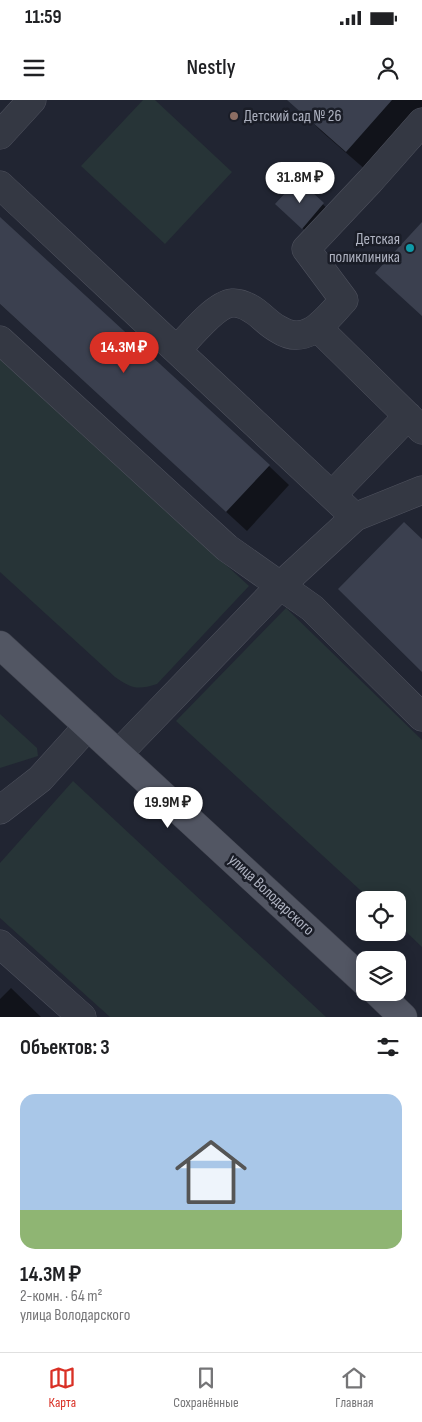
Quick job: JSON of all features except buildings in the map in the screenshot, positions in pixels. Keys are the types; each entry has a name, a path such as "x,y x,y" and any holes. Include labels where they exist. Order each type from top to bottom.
{"main road":[{"name":"улица Володарского","path":"0,645 356,974"},
{"path":"386,1001 403,1017"}],"lane":[{"path":"0,135 32,100"},
{"path":"177,350 213,312 231,303 246,305 278,329 291,335 305,335 318,328 344,300 306,249 422,122"},
{"path":"0,185 355,517"},
{"path":"318,328 415,423 332,495"},
{"path":"0,340 227,548 312,608 422,717"},
{"path":"118,754 280,586 355,517 422,490"},
{"path":"0,810 40,778 88,726"},
{"path":"0,944 82,1017"}],"shaded area":[{"path":"143,100 155,100 232,172 165,244 81,166"},
{"path":"0,358 249,586 157,684 140,688 126,684 115,677 0,572"},
{"path":"286,608 422,740 422,947 406,932 406,891 361,891 176,721"},
{"path":"0,714 37,748 38,756 0,768"},
{"path":"73,781 326,1017 110,1017 0,918 0,863"}],"place":[{"name":"Детский сад № 26","path":"234,116"},
{"name":"Детская поликлиника","path":"410,248"}]}
